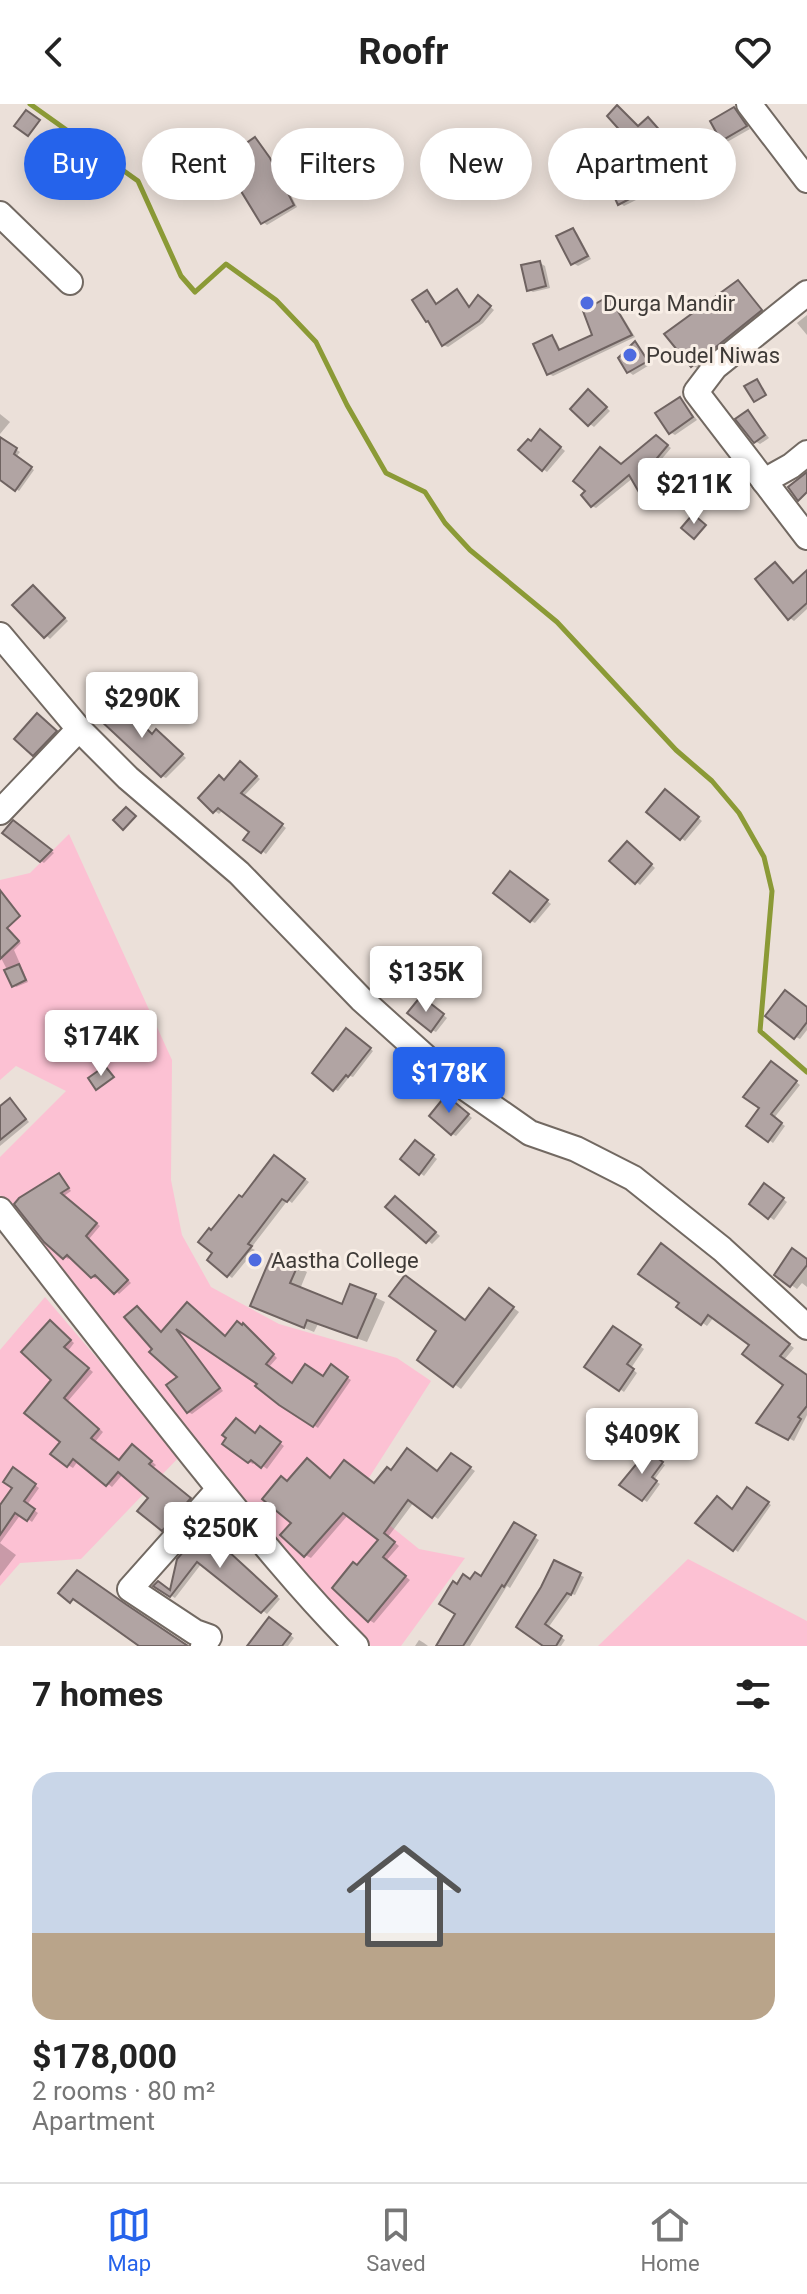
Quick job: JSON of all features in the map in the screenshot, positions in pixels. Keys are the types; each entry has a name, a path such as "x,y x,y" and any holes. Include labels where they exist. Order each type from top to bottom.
{"street":[{"path":"749,104 807,180"},
{"path":"0,214 70,282"},
{"path":"807,293 715,367 696,392 807,537"},
{"path":"764,481 807,453"},
{"path":"0,635 79,729 128,778 239,873 361,999 441,1071 530,1133 576,1149 633,1178 722,1249 807,1327"},
{"path":"0,812 79,729"},
{"path":"0,1210 219,1489 296,1583 356,1646"},
{"path":"203,1646 209,1637 195,1632 130,1589 219,1489"}],"shaded area":[{"path":"69,834 172,1060 171,1180 182,1235 211,1287 279,1324 397,1358 431,1381 356,1498 419,1549 465,1558 401,1646 371,1646 258,1522 28,1240 0,1195 0,1157 66,1091 16,1066 0,1080 0,880 30,873"},
{"path":"45,1297 180,1456 81,1559 20,1563 0,1586 0,1350"},
{"path":"688,1559 807,1621 807,1646 598,1646"}],"building":[{"path":"617,105 638,126 648,117 658,128 618,128 607,116"},
{"path":"734,107 747,126 736,132 736,128 714,128 710,121"},
{"path":"26,110 40,120 34,128 24,128 24,133 14,126"},
{"path":"255,137 271,160 271,200 291,200 294,205 261,224 246,200 255,200"},
{"path":"573,228 588,256 571,265 556,236"},
{"path":"540,261 546,286 527,291 521,265"},
{"path":"738,280 762,310 691,367 664,334"},
{"path":"457,289 469,307 478,295 491,306 479,321 442,346 412,300 427,290 436,304"},
{"path":"609,296 632,335 547,375 533,344 552,335 559,350 592,335 583,311"},
{"name":"Poudel Niwas","path":"635,341 648,361 627,373 618,358"},
{"path":"757,379 766,395 754,402 744,386"},
{"path":"588,389 607,407 588,426 570,409"},
{"path":"680,397 693,417 669,434 655,413"},
{"path":"748,410 765,435 754,443 735,419"},
{"path":"540,429 561,447 542,471 518,450 528,439 531,441"},
{"path":"656,435 668,445 652,464 666,489 644,501 629,475 591,507 581,495 585,491 573,481 600,447 621,464"},
{"path":"0,437 17,448 14,454 32,467 15,491 0,480"},
{"path":"709,467 722,484 698,501 686,483"},
{"path":"807,472 807,492 798,501 788,487"},
{"path":"693,514 706,525 694,539 681,528"},
{"path":"775,562 793,583 807,570 807,603 788,620 755,579"},
{"path":"33,585 65,618 44,638 12,605"},
{"path":"118,701 152,734 156,729 183,754 161,777 100,720"},
{"path":"37,713 57,731 33,756 14,739"},
{"path":"240,761 257,776 241,793 283,824 261,853 243,840 249,832 218,808 213,813 198,798 219,775 224,780"},
{"path":"665,789 699,817 680,840 646,812"},
{"path":"126,807 136,816 123,830 113,820"},
{"path":"13,820 52,850 40,862 2,833"},
{"path":"627,841 652,864 635,884 609,861"},
{"path":"510,871 548,900 530,922 493,893"},
{"path":"0,890 20,916 7,928 19,941 0,959"},
{"path":"19,964 26,980 12,987 4,970"},
{"path":"785,990 807,1007 807,1022 794,1039 765,1016"},
{"path":"421,996 444,1014 431,1032 407,1013"},
{"path":"346,1028 371,1048 333,1091 312,1073"},
{"path":"771,1061 797,1081 771,1114 782,1123 768,1142 746,1126 759,1108 743,1097"},
{"path":"105,1066 114,1077 96,1090 88,1078"},
{"path":"446,1095 469,1114 451,1135 429,1116"},
{"path":"10,1098 26,1119 0,1140 0,1106"},
{"path":"415,1140 434,1155 419,1175 400,1159"},
{"path":"274,1155 305,1179 287,1202 282,1199 248,1244 252,1246 227,1277 207,1260 212,1253 198,1242 239,1195 242,1197"},
{"path":"59,1173 69,1188 61,1193 97,1223 86,1236 128,1280 114,1294 95,1275 91,1278 67,1255 63,1259 44,1242 14,1204"},
{"path":"764,1183 784,1198 768,1219 749,1204"},
{"path":"395,1196 436,1232 426,1243 385,1207"},
{"path":"661,1243 790,1344 780,1356 807,1375 807,1406 798,1417 801,1419 788,1440 756,1423 783,1385 742,1354 749,1345 708,1315 701,1325 676,1307 679,1303 638,1274"},
{"path":"792,1248 807,1259 807,1265 790,1287 774,1275"},
{"path":"272,1254 298,1265 290,1283 342,1304 350,1284 376,1294 357,1338 307,1320 304,1328 250,1306"},
{"path":"405,1275 465,1320 489,1288 514,1307 453,1387 417,1360 436,1331 389,1296"},
{"path":"187,1302 225,1336 237,1321 243,1323 274,1354 266,1364 292,1383 305,1364 323,1376 331,1364 348,1377 313,1427 176,1329 220,1388 187,1413 166,1385 177,1377 149,1352 152,1349 124,1317 137,1306 161,1332"},
{"path":"50,1320 71,1340 64,1347 89,1368 64,1398 99,1429 91,1438 119,1460 132,1444 152,1461 149,1464 191,1498 162,1531 137,1511 148,1498 118,1472 106,1486 73,1459 67,1467 50,1454 60,1442 24,1413 51,1380 21,1352"},
{"path":"613,1326 641,1345 627,1364 634,1369 619,1391 584,1367"},
{"path":"236,1418 255,1433 260,1426 281,1442 261,1468 251,1460 248,1463 222,1444 226,1438 222,1435"},
{"path":"407,1448 437,1471 451,1453 471,1467 432,1518 408,1500 384,1533 395,1542 383,1557 406,1576 368,1622 332,1588 353,1562 357,1565 378,1540 343,1513 304,1557 280,1535 291,1523 262,1499 281,1476 287,1481 307,1458 330,1478 344,1460 374,1483 387,1467 391,1470"},
{"path":"647,1451 663,1462 652,1477 657,1481 642,1501 619,1485"},
{"path":"13,1467 36,1484 24,1501 35,1509 27,1521 15,1513 0,1535 0,1505 12,1488 3,1482"},
{"path":"747,1487 769,1502 733,1551 695,1523 717,1496 732,1509"},
{"path":"209,1522 222,1533 216,1540 277,1596 261,1613 197,1562 170,1597 153,1586 158,1581 170,1590 177,1559"},
{"path":"514,1522 536,1535 504,1587 502,1585 463,1646 436,1646 455,1614 439,1604 453,1581 457,1584 463,1574 470,1579 475,1572 481,1576"},
{"path":"554,1560 581,1573 571,1595 567,1593 545,1624 562,1636 556,1646 543,1646 516,1627"},
{"path":"77,1570 188,1646 139,1646 73,1599 70,1603 58,1593"},
{"path":"269,1617 291,1634 282,1646 247,1646"}],"waterway":[{"path":"30,104 138,181 181,276 195,292 226,264 276,300 316,342 386,473 425,492 445,523 470,550 557,622 676,750 712,781 739,813 764,857 772,891 760,1031 807,1072"}],"place":[{"name":"Durga Mandir","path":"587,303"},
{"name":"Poudel Niwas","path":"630,355"},
{"name":"Aastha College","path":"255,1260"}]}
